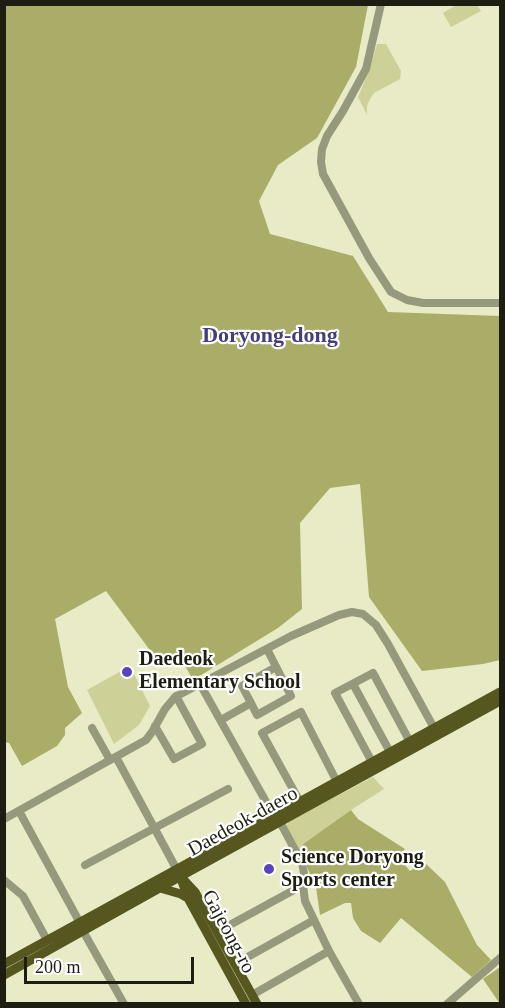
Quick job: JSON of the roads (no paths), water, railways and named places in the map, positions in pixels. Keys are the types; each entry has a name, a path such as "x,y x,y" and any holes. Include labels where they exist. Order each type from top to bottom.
{"main road":[{"name":"Daedeok-daero","path":"277,819 300,802 501,692"},
{"name":"Daedeok-daero","path":"4,975 81,927 277,819 501,702"},
{"name":"Daedeok-daero","path":"4,964 47,940 81,927 160,888 179,873"},
{"name":"Gajeong-ro","path":"179,873 188,898 249,1002"},
{"name":"Gajeong-ro","path":"179,873 195,892 235,964 249,1002"},
{"path":"160,888 188,898"}],"street":[{"path":"381,4 366,69 327,136 322,149 323,174 364,249 391,292 406,300 423,303 501,303"},
{"path":"4,819 146,740 176,696 291,636 339,615 352,612 363,614 376,625 434,728"},
{"path":"267,649 291,696 257,715 242,686 276,667"},
{"path":"372,762 335,693 373,673 410,742"},
{"path":"200,684 303,863 305,901 329,951 359,1004"},
{"path":"353,684 390,752"},
{"path":"155,726 174,759 202,744 176,696"},
{"path":"220,720 251,703"},
{"path":"300,802 262,733 301,712 337,782"},
{"path":"92,728 154,827 179,873"},
{"path":"85,865 228,789"},
{"path":"18,811 124,1004"},
{"path":"4,880 23,896 47,940"},
{"name":"Gajeong-ro","path":"217,932 303,885"},
{"name":"Gajeong-ro","path":"235,964 314,920"},
{"name":"Gajeong-ro","path":"249,1002 329,951"},
{"path":"447,1004 501,958"}],"place":[{"name":"Daedeok Elementary School","path":"127,672"},
{"name":"Science Doryong Sports center","path":"269,869"}],"district":[{"name":"Doryong-dong","path":"270,336"}]}
